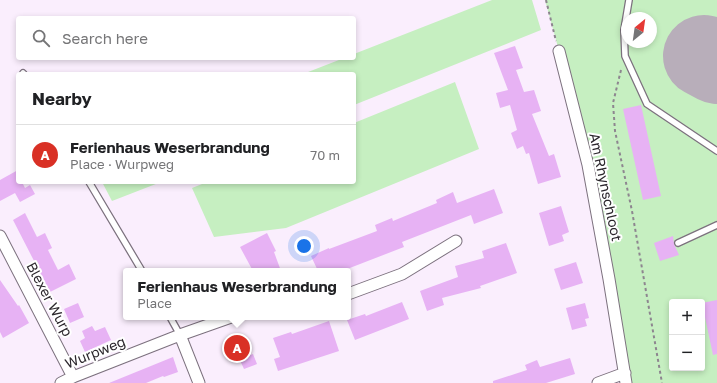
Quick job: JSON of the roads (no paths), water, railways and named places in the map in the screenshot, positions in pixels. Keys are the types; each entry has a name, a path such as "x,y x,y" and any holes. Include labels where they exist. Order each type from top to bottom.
{"street":[{"name":"Am Rhynschloot","path":"559,51 588,165 610,279 625,378"},
{"name":"Blexer Wurp","path":"0,236 74,377"},
{"path":"351,293 402,274 456,240"},
{"name":"Wurpweg","path":"61,383 180,334 222,320"},
{"path":"180,334 199,383"},
{"path":"598,383 625,378"}],"lane":[{"path":"629,0 624,30 625,56 647,104 717,151"},
{"path":"90,184 140,268"},
{"path":"678,243 717,225"},
{"path":"172,320 180,334"}],"place":[{"name":"Ferienhaus Weserbrandung","path":"237,348"}]}
